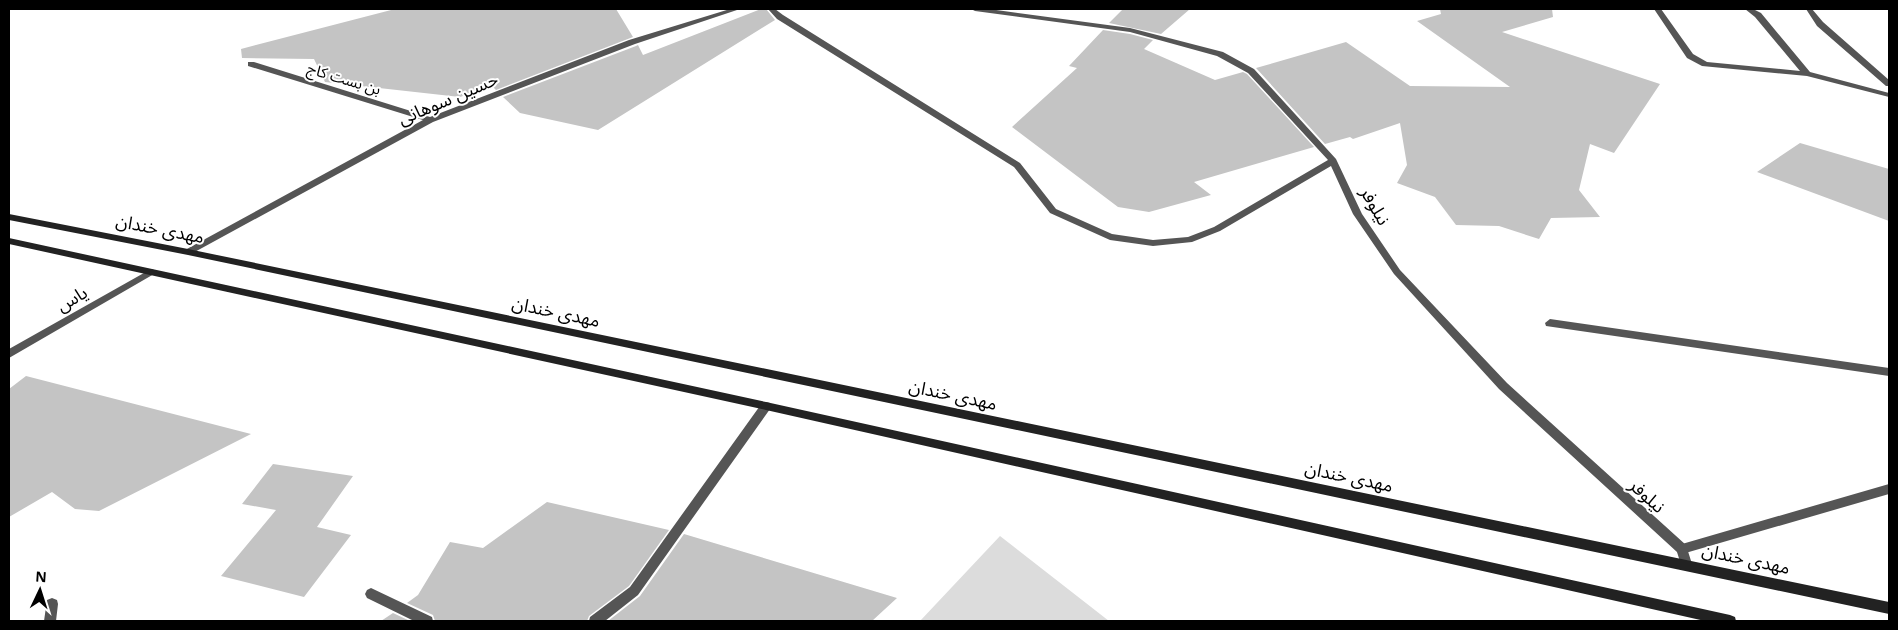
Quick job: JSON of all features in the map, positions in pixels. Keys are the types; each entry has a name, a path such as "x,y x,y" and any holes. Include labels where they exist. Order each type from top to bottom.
{"main road":[{"name":"مهدی خندان","path":"9,217 188,252 1889,608"},
{"path":"9,241 766,406 1730,621"}],"street":[{"name":"حسین سوهانی","path":"188,252 430,120 632,42 736,9"},
{"path":"771,9 780,17 1017,165 1053,211 1110,237 1153,243 1189,240 1217,229 1333,161"},
{"name":"نیلوفر","path":"975,9 1130,30 1220,54 1251,71 1333,161 1358,214 1397,272 1503,386 1682,549"},
{"path":"1658,9 1690,56 1705,64 1807,74 1889,95"},
{"path":"1749,9 1758,15 1807,74"},
{"path":"1809,9 1820,24 1889,84"},
{"name":"بن بست کاج","path":"251,64 430,120"},
{"name":"یاس","path":"9,354 151,272"},
{"path":"1550,323 1889,372"},
{"path":"595,621 634,590 766,406"},
{"path":"1686,564 1682,549 1889,488"},
{"path":"371,594 427,621"},
{"path":"50,621 52,604"}],"shaded area":[{"path":"1000,536 1109,621 920,621"}],"building":[{"path":"395,9 616,9 633,37 496,90 492,86 460,97 325,82 314,59 242,58 241,49"},
{"path":"761,9 766,9 775,20 598,130 520,113 503,97 638,45 643,55"},
{"path":"1123,9 1190,9 1161,34 1109,23"},
{"path":"1440,9 1552,9 1553,17 1502,32 1660,84 1614,153 1590,144 1579,190 1600,217 1551,218 1539,239 1499,226 1456,225 1435,197 1397,183 1407,165 1400,123 1353,139 1350,137 1325,144 1256,68 1346,42 1410,86 1510,87 1417,21 1441,14"},
{"path":"1103,30 1153,40 1144,49 1215,80 1243,72 1247,74 1314,147 1194,182 1211,195 1149,212 1118,207 1012,127 1077,68 1069,66"},
{"path":"1800,143 1889,169 1889,221 1757,172"},
{"path":"26,376 251,434 99,511 75,509 52,492 9,517 9,389"},
{"path":"273,464 353,476 317,527 351,535 304,597 221,576 276,510 242,504"},
{"path":"547,502 669,530 629,586 589,616 587,621 435,621 433,615 407,603 418,595 450,542 483,548"},
{"path":"684,534 897,598 872,621 608,621 640,596"},
{"path":"393,613 410,621 381,621"}]}
